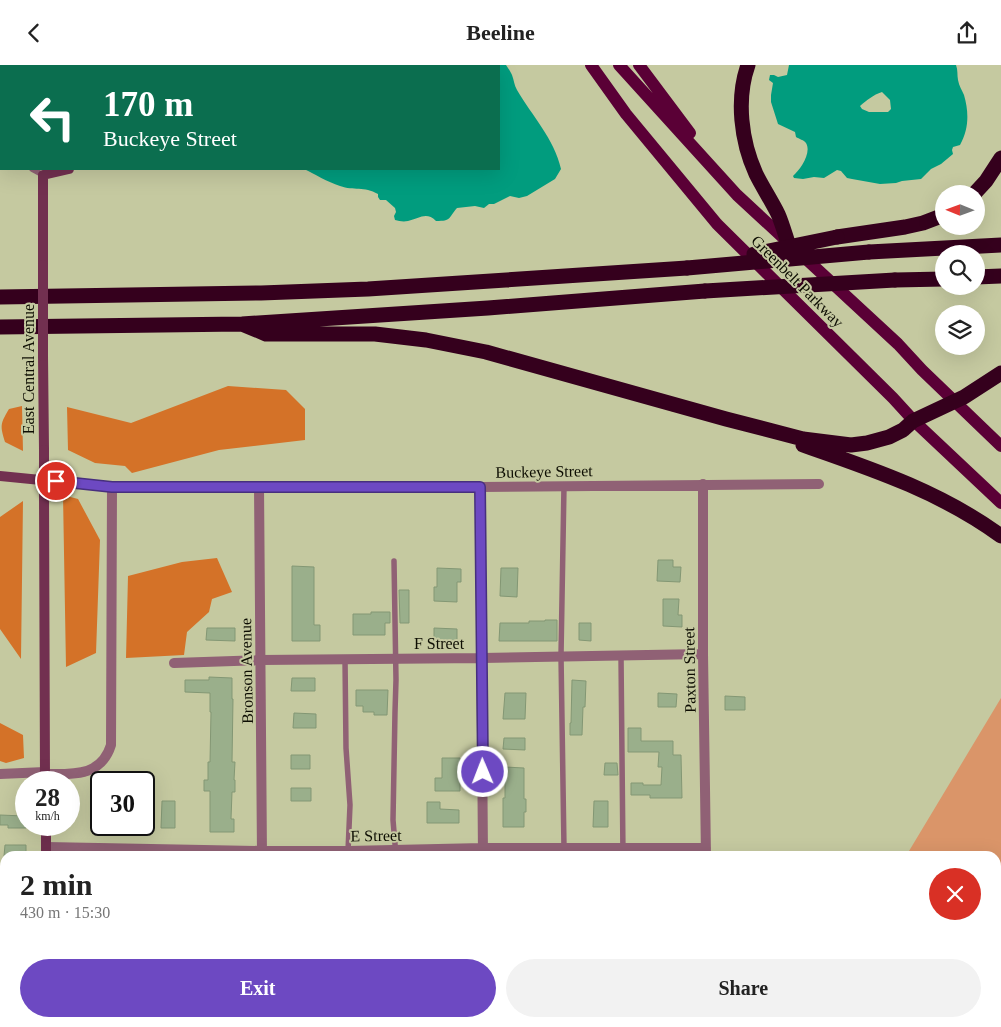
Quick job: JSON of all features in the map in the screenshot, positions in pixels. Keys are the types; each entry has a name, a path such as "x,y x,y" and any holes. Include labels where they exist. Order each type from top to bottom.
{"highway":[{"path":"748,65 743,85 742,110 748,152 755,172 779,215 788,243"},
{"path":"982,185 1001,158"},
{"path":"687,268 837,237 905,227 935,218"},
{"path":"0,297 261,293 368,289 1001,245"},
{"path":"985,277 1001,276"},
{"path":"0,327 242,324 488,308 705,291 935,279"},
{"path":"242,324 266,334 375,334 426,339 486,352 803,439 851,445 889,437 903,430 914,421 964,397 1001,373"},
{"path":"726,419 905,482 946,503 1001,536"}],"main road":[{"name":"Greenbelt Parkway","path":"591,65 626,114 717,224 914,421 1001,503"},
{"name":"Greenbelt Parkway","path":"619,65 737,195 898,344 922,370 1001,446"},
{"path":"638,65 737,195"}],"street":[{"path":"42,175 64,170"},
{"name":"East Central Avenue","path":"42,175 46,771"},
{"name":"Buckeye Street","path":"0,475 112,487 480,487 819,484"},
{"name":"Paxton Street","path":"703,484 706,851"},
{"name":"Bronson Avenue","path":"259,486 262,851"},
{"path":"80,773 91,770 103,761 111,745 112,487"},
{"path":"480,487 483,851"},
{"name":"F Street","path":"174,663 261,660 703,654"},
{"path":"0,774 15,775"},
{"path":"46,836 46,851"}],"lane":[{"path":"34,170 42,175"},
{"path":"564,486 561,656 564,851"},
{"path":"394,561 396,658 394,820 396,851"},
{"path":"621,655 623,851"},
{"path":"345,659 346,748 350,805 348,851"}],"shaded area":[{"path":"228,386 286,390 305,409 305,440 219,450 132,473 125,466 95,463 68,450 67,407 131,423"},
{"path":"22,406 23,451 5,442 2,428 2,422 9,409"},
{"path":"63,495 78,499 100,540 96,653 66,667"},
{"path":"23,501 21,659 0,629 0,517"},
{"path":"217,558 232,592 212,599 209,612 187,632 184,655 126,658 128,576 182,562"},
{"path":"1001,698 1001,851 909,851"},
{"path":"0,723 23,735 24,758 6,763 0,761"}],"water":[{"path":"500,65 506,65 512,74 517,90 553,147 561,169 555,179 527,196 519,198 510,196 494,204 489,204 484,208 475,206 457,208 449,218 436,221 426,216 408,221 395,220 395,208 386,200 380,200 378,194 368,190 340,186 306,170 500,170"},
{"path":"789,65 956,65 958,82 967,108 967,120 963,139 960,145 953,147 953,154 941,164 931,169 921,179 880,184 847,178 841,171 837,170 824,178 794,178 793,176 804,161 807,147 805,142 796,137 795,132 778,124 771,102 773,83 769,80 770,75 778,77 787,75","holes":["882,92 890,100 891,109 888,112 869,112 860,106"]}],"building":[{"path":"658,560 673,560 673,567 681,567 680,582 657,581"},
{"path":"292,566 314,567 314,625 320,625 320,641 292,641"},
{"path":"437,568 461,569 461,582 457,582 457,602 434,601 434,587 437,587"},
{"path":"501,568 518,568 517,597 500,596"},
{"path":"399,590 409,590 409,623 400,623"},
{"path":"663,599 679,599 678,615 682,615 682,627 663,626"},
{"path":"371,612 390,612 390,623 385,623 385,635 353,635 353,614 371,614"},
{"path":"557,620 557,641 499,641 500,623 529,623 529,621"},
{"path":"579,623 591,623 591,641 579,640"},
{"path":"207,628 235,628 235,641 206,640"},
{"path":"434,628 457,629 457,642 434,641"},
{"path":"209,677 232,678 232,762 235,762 235,792 232,792 231,819 234,819 234,832 210,832 210,791 204,791 204,780 208,780 208,762 210,762 210,693 185,692 185,680 209,680"},
{"path":"292,678 315,678 315,691 291,691"},
{"path":"572,680 586,681 582,735 570,735"},
{"path":"356,690 388,690 387,715 374,715 374,712 363,712 363,706 356,706"},
{"path":"505,693 526,693 525,719 503,719"},
{"path":"658,693 677,694 676,707 658,707"},
{"path":"725,696 745,697 745,710 725,710"},
{"path":"294,713 316,714 316,728 293,728"},
{"path":"628,728 641,728 641,741 673,741 673,755 681,755 682,798 650,798 650,795 631,795 631,783 661,785 662,767 658,767 659,752 628,752"},
{"path":"504,738 525,738 525,750 503,749"},
{"path":"291,755 310,755 310,769 291,769"},
{"path":"442,758 460,758 460,791 435,791 435,778 442,778"},
{"path":"605,763 617,763 618,775 604,775"},
{"path":"505,767 524,768 526,812 524,812 524,827 503,827"},
{"path":"291,788 311,788 311,801 291,801"},
{"path":"162,801 175,801 175,828 161,828"},
{"path":"594,801 608,801 608,827 593,827"},
{"path":"427,802 440,802 440,809 459,810 459,823 427,823"},
{"path":"0,815 15,816 15,828 8,828 8,825 0,825"},
{"path":"5,845 26,845 26,851 4,851"}],"route":[{"path":"56,481 112,487 480,487 483,772"}]}
